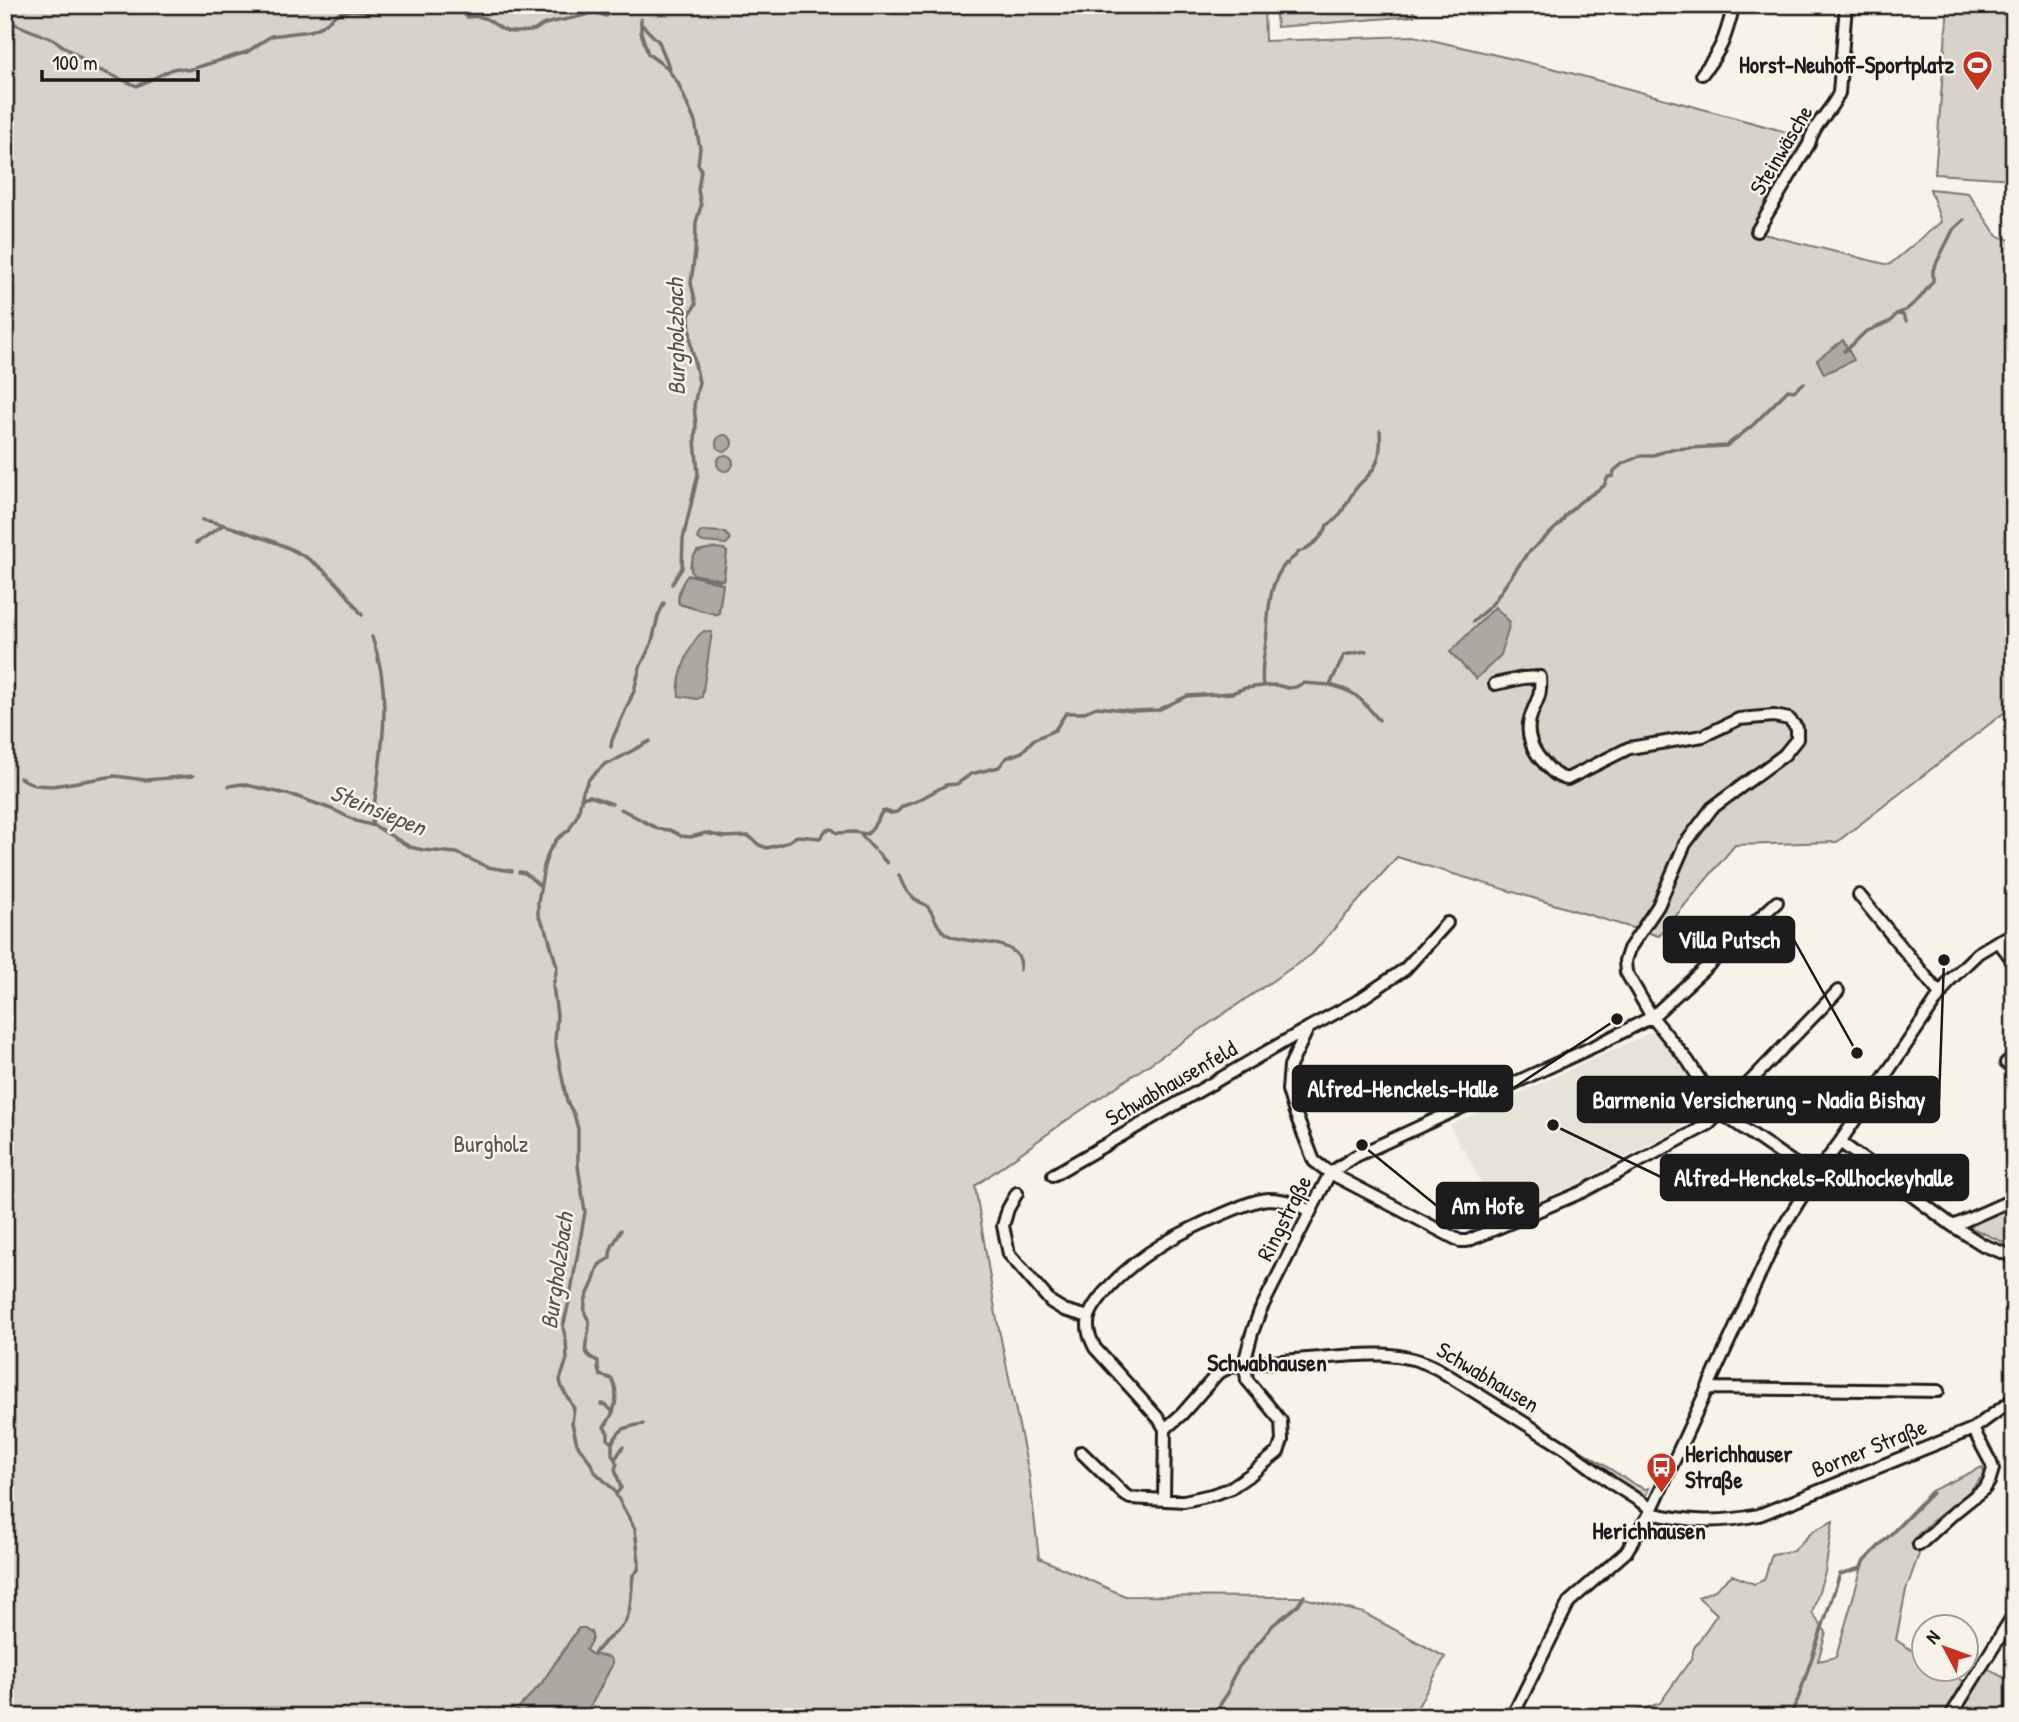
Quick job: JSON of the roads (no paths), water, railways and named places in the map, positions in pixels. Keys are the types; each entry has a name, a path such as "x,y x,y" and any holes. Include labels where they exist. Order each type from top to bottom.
{"street":[{"path":"1702,74 1725,40 1734,5"},
{"name":"Steinwäsche","path":"1757,231 1808,144 1811,134 1839,93 1846,5"},
{"path":"1495,684 1539,677 1539,702 1529,721 1530,740 1535,754 1558,777 1567,779 1629,748 1703,736 1739,719 1774,716 1789,719 1797,728 1797,739 1784,755 1712,808 1685,845 1658,906 1629,949 1626,972 1652,1017 1688,1061 1721,1113 1814,1177"},
{"path":"1859,895 1940,994"},
{"name":"Ringstraße","path":"1245,1364 1260,1311 1330,1173 1356,1156 1652,1017 1777,902"},
{"name":"Schwabhausenfeld","path":"1054,1175 1356,1002 1405,969 1447,923"},
{"path":"1512,1717 1569,1602 1626,1552 1651,1511 1777,1237 1814,1177 1940,994 1965,965 1998,941 2014,934"},
{"path":"1998,941 2014,962"},
{"path":"1308,1028 1290,1066 1287,1090 1314,1161 1330,1173 1460,1241 1467,1241 1582,1192 1709,1124 1838,991"},
{"path":"1840,1142 1953,1226 1983,1245 2014,1257"},
{"path":"1017,1193 1003,1226 1009,1254 1051,1302 1064,1310 1089,1317"},
{"path":"1164,1499 1165,1429 1095,1348 1088,1334 1089,1317 1102,1295 1118,1278 1159,1245 1186,1231 1250,1203 1268,1199 1287,1200 1310,1211"},
{"path":"1953,1226 2014,1199"},
{"name":"Schwabhausen","path":"1165,1429 1218,1373 1232,1366 1365,1354 1395,1354 1424,1361 1566,1449 1651,1511"},
{"path":"1081,1452 1130,1498 1184,1501 1229,1489 1278,1452 1282,1441 1282,1421 1247,1380 1245,1364"},
{"path":"1708,1388 1938,1391"},
{"name":"Borner Straße","path":"1651,1511 1703,1522 1759,1515 1973,1429 2014,1399"},
{"path":"1919,1545 1989,1482 1993,1469 1973,1429"},
{"path":"1950,1717 2014,1614"}],"waterway":[{"path":"5,20 54,40 97,69 137,86 173,69 188,70 247,52 271,36 310,31 322,26 337,14 351,10 371,12 381,7 396,10 443,10 449,6 467,17 482,17 506,31 513,32 533,31 545,24 594,12 606,16 614,11"},
{"name":"Burgholzbach","path":"641,19 641,32 648,54 666,67 678,83 695,122 700,148 698,190 701,206 696,222 691,283 696,304 689,315 691,346 699,382 694,405 698,474 683,539 682,568 672,584"},
{"path":"642,25 659,42 670,69"},
{"path":"1844,351 1865,332 1891,321 1896,314 1906,310 1920,298 1933,281 1933,270 1953,230 1964,220"},
{"path":"1898,314 1903,315 1906,321"},
{"path":"1473,622 1493,603 1526,555 1580,502 1604,486 1608,477 1613,476 1614,471 1622,464 1640,456 1650,456 1672,449 1726,446 1752,426 1788,390 1794,391 1804,383"},
{"path":"1263,686 1269,604 1276,579 1286,563 1321,537 1327,525 1337,518 1354,491 1372,471 1380,452 1380,431"},
{"path":"202,520 277,543 306,557 341,587 362,615"},
{"path":"196,543 223,525"},
{"name":"Burgholzbach","path":"611,747 634,691 664,603"},
{"path":"372,637 383,684 384,707 372,824"},
{"path":"621,809 658,829 670,830 681,836 691,837 706,833 724,837 749,836 767,848 786,843 797,836 820,838 826,830 832,829 837,833 867,834 882,812 897,812 903,806 946,785 957,784 971,774 999,767 1006,758 1022,752 1033,740 1055,730 1066,713 1082,713 1097,707 1133,711 1158,710 1187,696 1232,693 1263,686 1288,688 1303,683 1330,685 1344,655 1366,651"},
{"path":"1330,685 1353,694 1379,720"},
{"name":"Burgholzbach","path":"594,1654 626,1620 630,1608 633,1575 638,1570 639,1562 635,1529 613,1489 595,1472 577,1444 572,1423 574,1408 560,1380 567,1359 563,1327 585,1212 578,1166 578,1129 567,1102 555,1041 557,1015 553,986 557,967 547,932 538,915 538,902 549,851 557,839 569,830 578,814 583,791 589,779 606,763 650,741"},
{"name":"Steinsiepen","path":"20,778 35,785 53,786 115,776 145,780 193,776"},
{"name":"Steinsiepen","path":"229,786 242,784 295,796 375,826 410,847 457,853 487,867 512,871"},
{"path":"581,798 590,796 612,804"},
{"path":"861,835 874,849"},
{"path":"877,852 887,863"},
{"name":"Steinsiepen","path":"519,872 525,873 540,886"},
{"path":"899,875 908,893 927,906 945,933 958,939 1008,948 1020,960 1020,970"},
{"path":"616,1494 621,1488 615,1469 617,1464 612,1454 612,1443 604,1427 611,1416 616,1391 612,1379 600,1375 598,1361 587,1354 589,1322 585,1307 598,1268 610,1258 612,1247 621,1230"},
{"path":"601,1404 613,1412"},
{"path":"612,1443 624,1429 643,1424"},
{"path":"615,1459 623,1447"},
{"path":"1789,1717 1798,1699 1840,1574 1861,1568 1863,1562 1932,1493"},
{"path":"1217,1717 1238,1668 1273,1625 1298,1605 1304,1596"},
{"path":"5,1694 13,1717"}],"place":[{"name":"Horst-Neuhoff-Sportplatz","path":"1977,92"},
{"name":"Barmenia Versicherung - Nadia Bishay","path":"1944,960"},
{"name":"Alfred-Henckels-Halle","path":"1617,1019"},
{"name":"Villa Putsch","path":"1857,1053"},
{"name":"Alfred-Henckels-Rollhockeyhalle","path":"1553,1125"},
{"name":"Am Hofe","path":"1362,1145"},
{"name":"Herichhauser Straße","path":"1662,1494"}],"district":[{"name":"Schwabhausen","path":"1267,1363"},
{"name":"Herichhausen","path":"1649,1531"}],"park label":[{"name":"Burgholz","path":"491,1144"}]}
